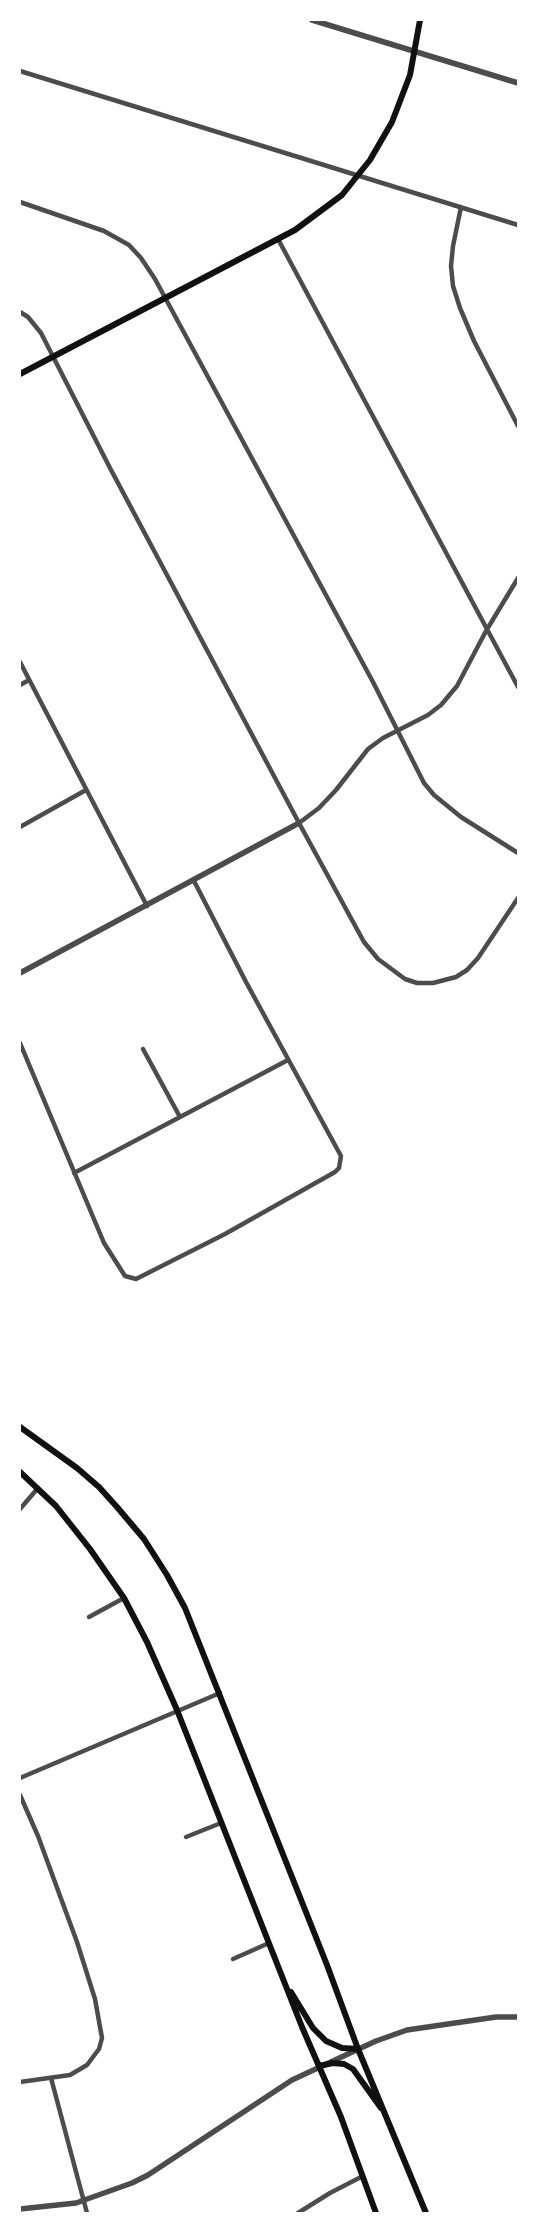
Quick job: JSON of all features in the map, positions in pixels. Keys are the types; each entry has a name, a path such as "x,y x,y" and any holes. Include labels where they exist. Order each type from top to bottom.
{"main road":[{"path":"20,374 295,230 342,194 359,176 392,122 410,75 420,20"},
{"path":"20,1427 49,1446 99,1487 144,1539 185,1608 220,1693 358,2049 426,2213"},
{"path":"20,1472 38,1488 73,1526 124,1598 147,1642 177,1710 363,2176 376,2213"},
{"path":"284,1980 313,2028 326,2041 342,2048 358,2049"},
{"path":"319,2066 333,2063 344,2064 353,2069 386,2115"}],"street":[{"path":"312,20 518,82"},
{"path":"20,72 518,225"},
{"path":"20,202 68,217 118,238 141,258 155,279 424,783 434,795 461,817 518,853"},
{"path":"461,207 453,246 453,286 474,340 518,426"},
{"path":"278,239 486,631 518,687"},
{"path":"20,312 28,317 41,333 110,468 364,942 378,959 405,979 417,983 433,983 456,977 467,970 478,958 518,898"},
{"path":"20,973 300,823 319,808 336,790 368,749 428,715 457,686 486,631 518,578"},
{"path":"20,662 147,906"},
{"path":"20,685 29,680"},
{"path":"20,826 86,790"},
{"path":"20,1043 104,1243 125,1276 136,1279 225,1234 335,1172 339,1168 341,1159 194,881"},
{"path":"143,1049 180,1117"},
{"path":"74,1174 288,1060"},
{"path":"20,1509 38,1488"},
{"path":"89,1617 124,1598"},
{"path":"20,1778 220,1693"},
{"path":"20,1795 38,1836 77,1942 95,1999 102,2038 99,2049 87,2065 70,2074 20,2082"},
{"path":"186,1837 221,1823"},
{"path":"233,1959 269,1943"},
{"path":"20,2209 84,2201 132,2183 148,2175 292,2080 358,2049 407,2030 496,2017 518,2017"},
{"path":"51,2078 87,2213"},
{"path":"298,2213 330,2193 363,2176"}]}
